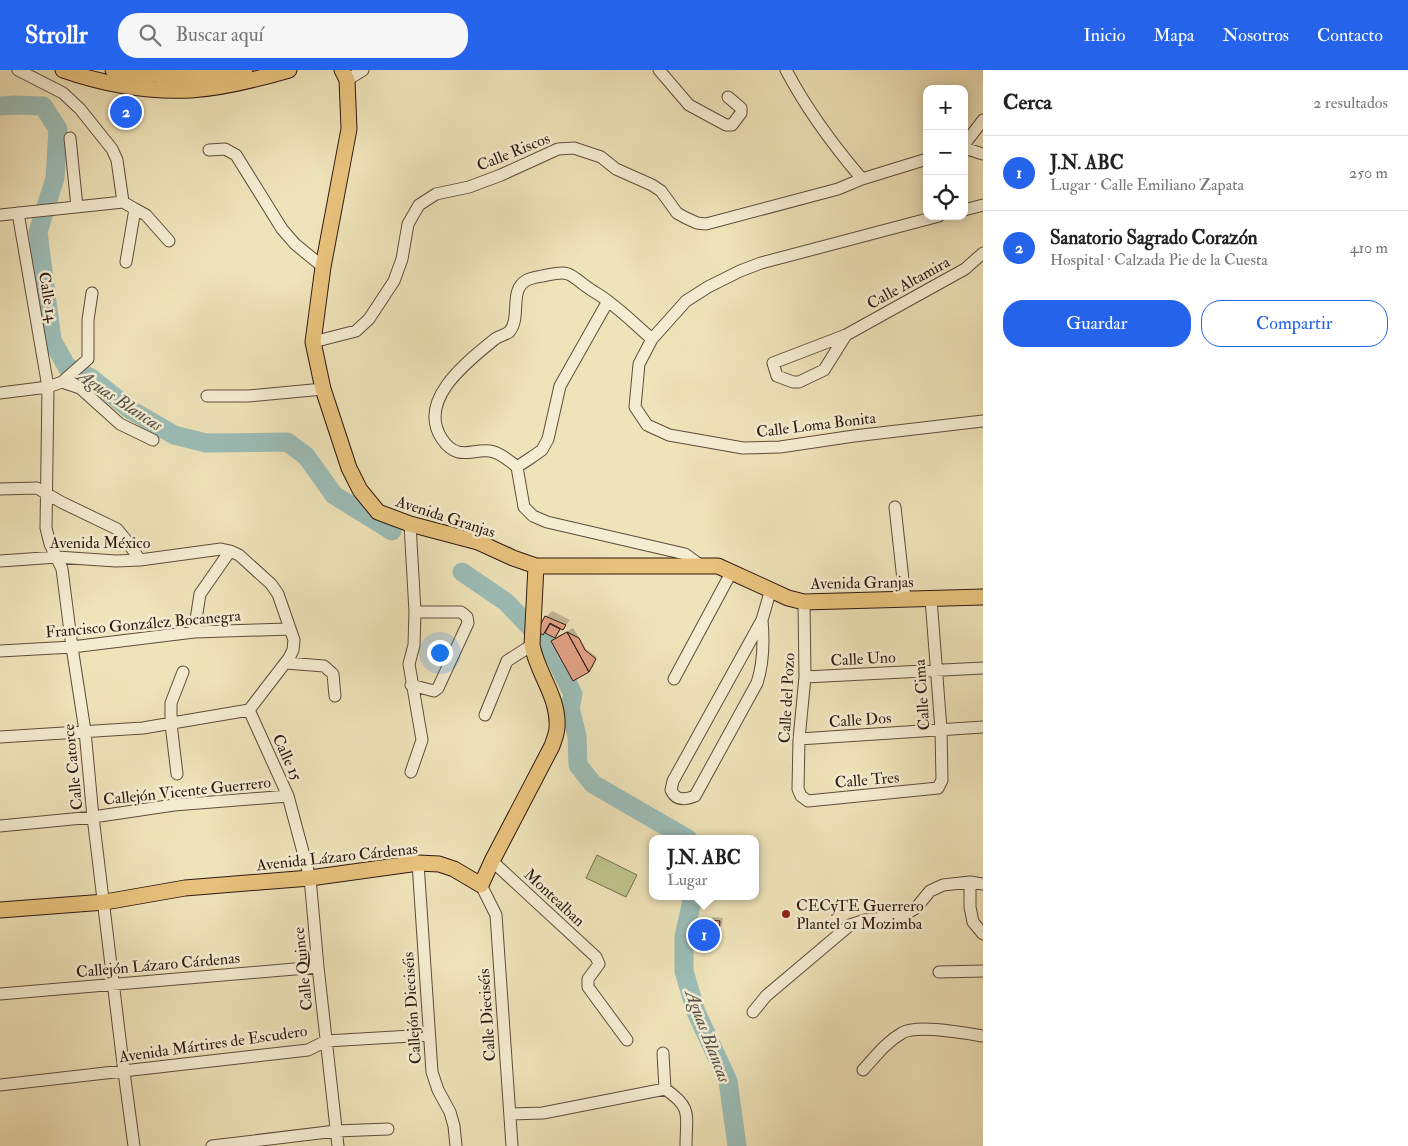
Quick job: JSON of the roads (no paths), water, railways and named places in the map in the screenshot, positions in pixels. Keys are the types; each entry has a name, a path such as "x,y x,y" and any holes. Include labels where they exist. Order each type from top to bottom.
{"main road":[{"path":"62,70 87,78 122,85 192,90 262,78 289,70"},
{"path":"113,70 194,77 220,75 245,70"},
{"name":"Avenida Granjas","path":"344,75 349,129 323,267 313,342 323,389 349,468 360,490 378,512 410,524 478,542 536,566 718,566 788,598 804,602 983,597"},
{"path":"481,886 552,746 557,728 556,707 534,656 532,645 536,566"},
{"name":"Avenida Lázaro Cárdenas","path":"0,910 105,902 185,888 310,878 418,863 439,864 454,870 481,886"}],"street":[{"path":"18,70 63,94 80,109 112,148 117,160 123,202"},
{"path":"344,75 363,70"},
{"path":"659,70 689,105 726,125 732,125 741,113 741,108 728,97"},
{"path":"786,70 800,96 838,151 862,179"},
{"path":"968,141 983,120"},
{"path":"70,138 76,207"},
{"name":"Calle Riscos","path":"313,342 356,331 369,319 394,281 402,259 408,224 420,205 436,194 469,187 501,175 558,149 574,148 601,157 616,170 652,185 677,213 697,223 706,224 838,190 862,179 923,160"},
{"path":"968,148 983,154"},
{"path":"209,150 225,149 236,155 282,229 295,244 323,267"},
{"path":"0,215 123,202 146,215 169,241"},
{"path":"968,209 983,205"},
{"path":"126,262 134,209"},
{"name":"Calle 14","path":"18,213 48,387"},
{"name":"Calle Loma Bonita","path":"924,220 761,263 708,286 686,302 652,339 639,364 635,408 647,426 669,435 743,448 780,447 854,436 983,421"},
{"name":"Calle Altamira","path":"846,335 824,370 799,382 793,382 777,376 773,363 846,335 965,270 983,253"},
{"path":"652,339 608,301 568,274 555,273 527,279 520,286 514,322 509,332 497,338 463,368 443,390 436,404 435,426 443,440 452,449 462,453 492,452 503,457 516,467 524,507 533,516 547,522 685,554 700,565"},
{"path":"0,392 48,387 63,382 88,358 88,320 92,293"},
{"path":"516,467 542,450 548,439 560,386 608,301"},
{"path":"63,382 80,388 120,424 154,440"},
{"name":"Calle Catorce","path":"48,387 46,528 50,544 62,569 85,731 93,817 134,1146"},
{"path":"207,396 248,396 323,389"},
{"path":"0,489 37,488 117,529 140,560"},
{"path":"895,507 905,598"},
{"path":"410,524 415,612 414,645 409,664 411,685 422,740 411,772"},
{"name":"Avenida México","path":"0,561 57,557 116,561 140,560 221,549 230,551"},
{"path":"0,737 143,728 249,710 293,650 294,640 278,594 271,584 239,555 230,551 200,594 194,632"},
{"path":"674,679 732,571"},
{"path":"762,620 764,648 758,683 695,796 686,800 676,798 671,790 673,781 762,620 771,589"},
{"name":"Calle Cima","path":"931,599 941,729 942,780 938,788"},
{"name":"Calle del Pozo","path":"801,796 798,789 799,739 805,677 804,602"},
{"path":"411,685 434,691 438,688 468,623 467,617 460,612 415,612"},
{"name":"Francisco González Bocanegra","path":"0,652 72,647 194,632 290,629"},
{"path":"486,715 507,661 532,645"},
{"path":"286,662 324,666 333,674 335,696"},
{"name":"Calle Uno","path":"805,677 983,668"},
{"path":"177,774 171,724 171,703 182,672"},
{"name":"Calle 15","path":"249,710 288,796 310,878"},
{"name":"Calle Dos","path":"799,739 983,727"},
{"name":"Calle Tres","path":"801,796 808,801 938,788"},
{"name":"Callejón Vicente Guerrero","path":"0,826 93,817 174,805 288,796"},
{"name":"Montealban","path":"492,861 596,957 599,964 588,979 588,987 627,1040"},
{"name":"Callejón Dieciséis","path":"418,863 432,1072 438,1090 450,1112 454,1126 456,1146"},
{"name":"Calle Quince","path":"310,878 338,1146"},
{"path":"753,1012 766,996 850,925 865,920 902,916 916,908 930,891 943,885 970,882 983,884"},
{"path":"970,882 970,907 973,922 983,934"},
{"name":"Calle Dieciséis","path":"481,886 496,915 512,1146"},
{"name":"Callejón Lázaro Cárdenas","path":"0,994 318,967"},
{"path":"939,972 983,971"},
{"path":"862,1070 886,1045 904,1031 921,1028 983,1036"},
{"name":"Avenida Mártires de Escudero","path":"0,1085 308,1050 326,1041 429,1035"},
{"path":"663,1053 666,1089 679,1099 686,1108 686,1146"},
{"path":"510,1114 542,1113 666,1089"},
{"path":"212,1146 336,1131 388,1129"}],"waterway":[{"name":"Aguas Blancas","path":"0,106 43,106 58,129 55,178 38,232 52,340 67,367 91,378 131,410 174,435 206,443 287,442 306,456 334,495 392,531"},
{"name":"Aguas Blancas","path":"462,572 506,602 550,648 573,694 570,708 577,736 578,765 593,784 681,835"},
{"name":"Aguas Blancas","path":"692,900 684,937 684,971 696,1012 728,1081 737,1146"}],"place":[{"name":"Sanatorio Sagrado Corazón","path":"126,112"},
{"name":"CECyTE Guerrero Plantel 01 Mozimba","path":"786,914"},
{"name":"J.N. ABC","path":"704,935"}]}
